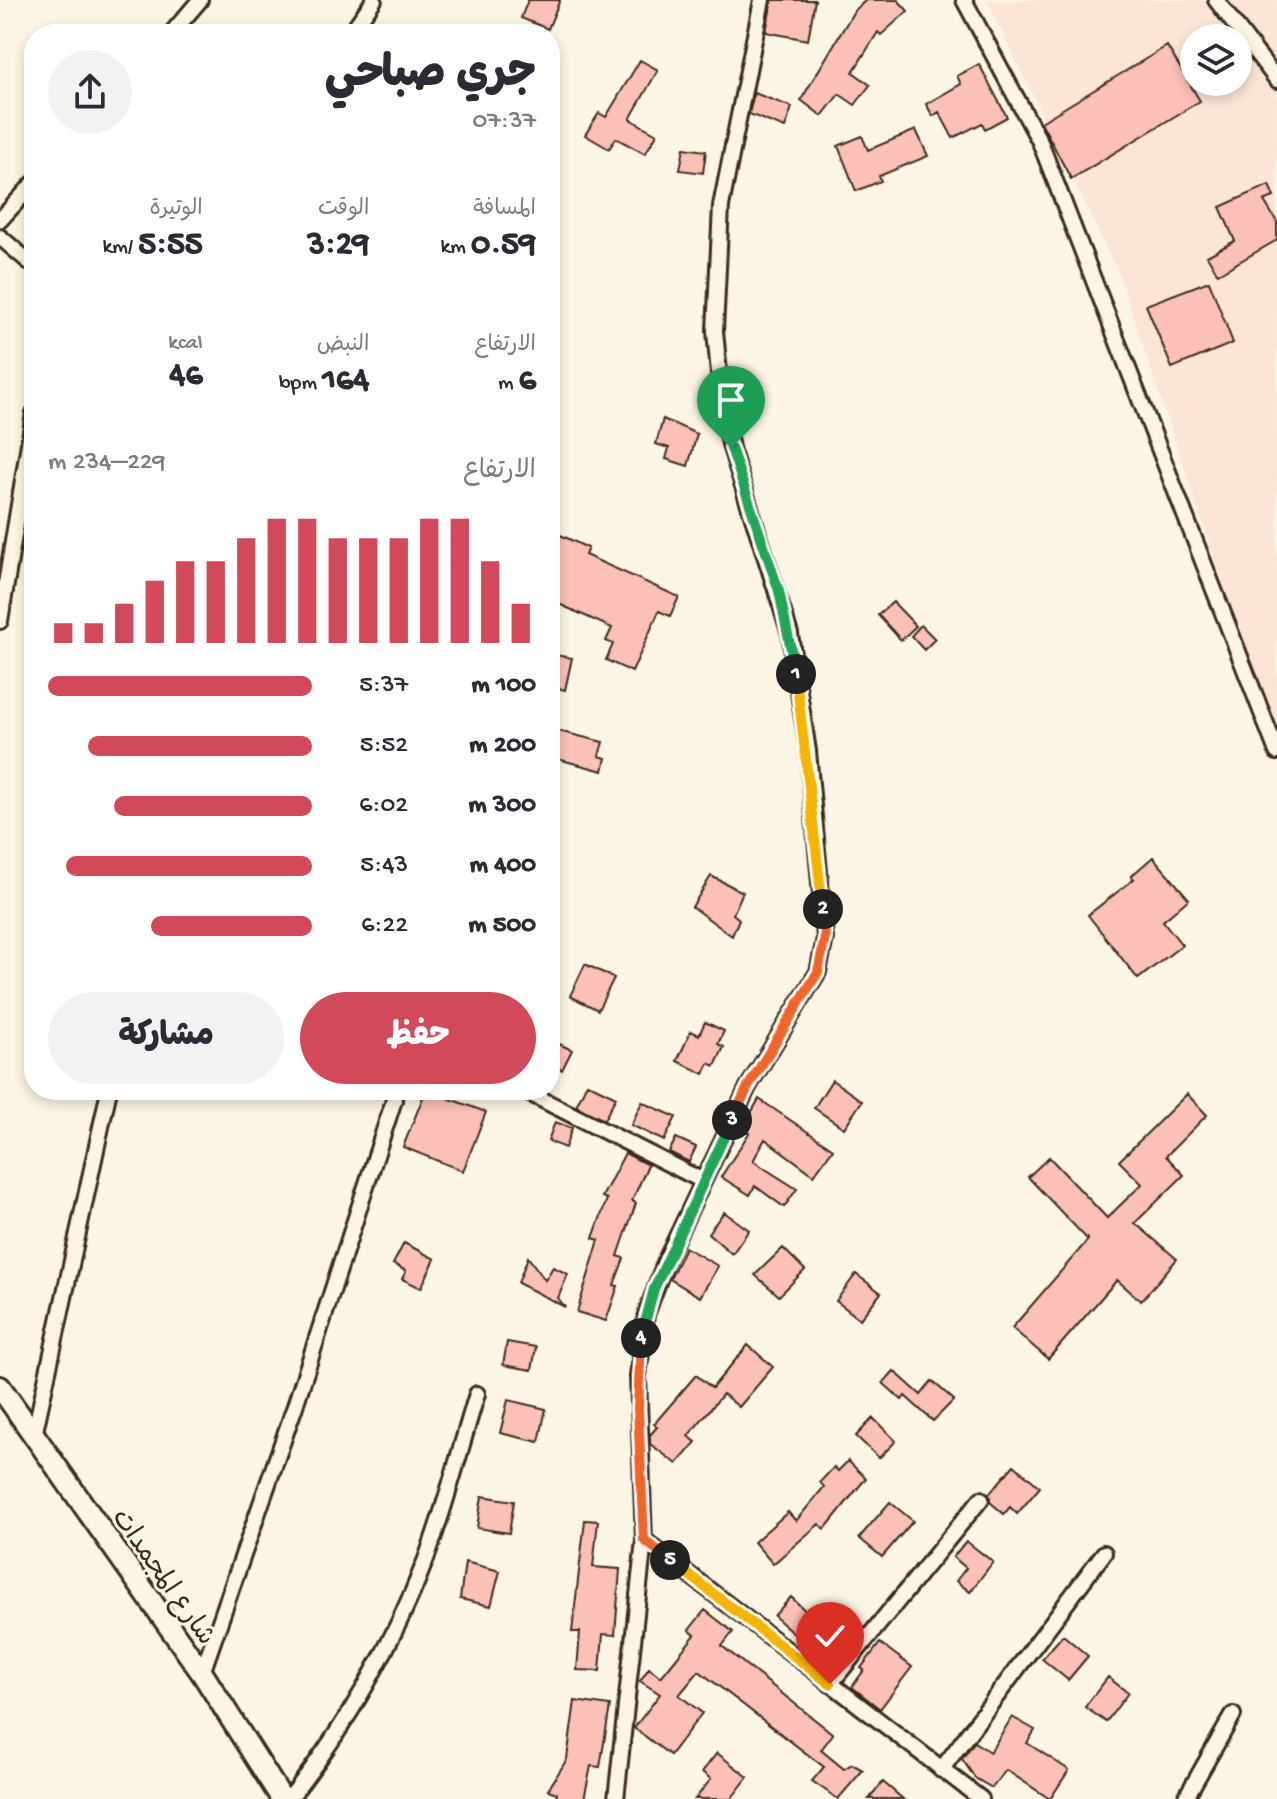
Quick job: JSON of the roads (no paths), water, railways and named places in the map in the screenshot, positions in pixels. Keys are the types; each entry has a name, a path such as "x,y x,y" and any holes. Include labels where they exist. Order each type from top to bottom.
{"main road":[{"name":"شارع المجمدات","path":"0,1387 202,1673 282,1799"}],"street":[{"path":"180,24 200,0"},
{"path":"357,24 374,0"},
{"path":"616,1799 644,1540 639,1348 654,1289 748,1087 814,980 825,938 808,751 790,634 731,448 722,405 716,345 715,297 721,206 762,0"},
{"path":"964,0 1009,78 1044,152 1277,752"},
{"path":"1216,0 1277,80"},
{"path":"0,220 24,194"},
{"path":"0,237 24,257"},
{"path":"0,621 24,474"},
{"path":"34,1436 107,1100"},
{"path":"202,1673 294,1409 394,1100"},
{"path":"543,1100 703,1181"},
{"path":"289,1799 341,1724 410,1597 426,1558 477,1394"},
{"path":"830,1684 981,1499"},
{"path":"644,1540 981,1799"},
{"path":"941,1770 1104,1553"},
{"path":"1185,1799 1233,1715"}]}
